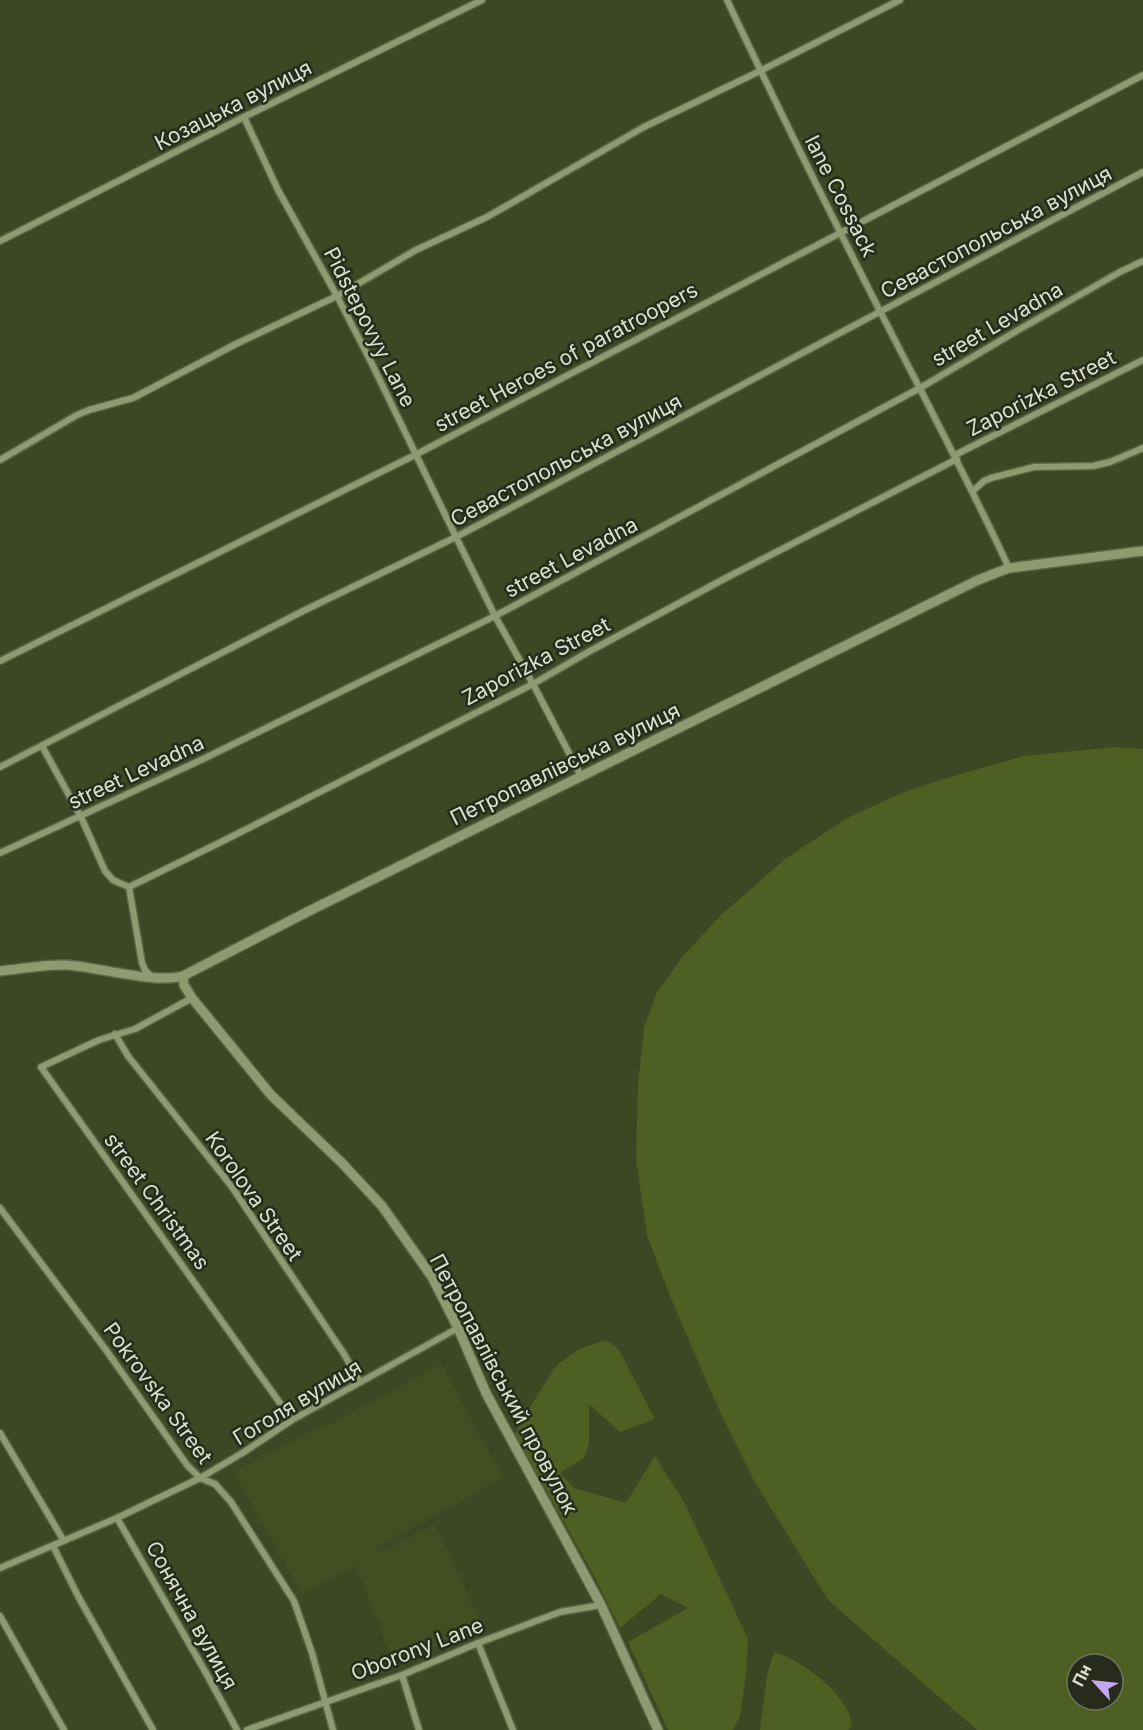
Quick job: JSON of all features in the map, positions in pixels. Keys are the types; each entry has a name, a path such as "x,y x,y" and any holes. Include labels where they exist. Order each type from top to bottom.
{"street":[{"name":"Козацька вулиця","path":"0,241 482,0"},
{"name":"lane Cossack","path":"727,0 840,232 973,491 1008,568"},
{"path":"0,460 77,415 134,398 236,344 337,296 416,250 487,217 644,127 900,0"},
{"name":"street Heroes of paratroopers","path":"0,661 415,455 1143,75"},
{"name":"Pidstepovyy Lane","path":"244,117 278,190 371,362 495,616 581,776"},
{"name":"Севастопольська вулиця","path":"0,767 303,611 456,537 1143,172"},
{"name":"street Levadna","path":"0,853 81,817 495,616 920,388 1120,272 1143,261"},
{"name":"Zaporizka Street","path":"129,886 533,684 724,579 1143,360"},
{"path":"973,491 991,478 1034,467 1093,466 1110,462 1143,448"},
{"name":"Петропавлівська вулиця","path":"0,971 65,965 152,977 183,976 319,906 978,580 1008,568 1143,551"},
{"path":"42,746 81,817 105,871 113,880 129,886 142,963 152,977"},
{"name":"Петропавлівський провулок","path":"183,976 184,986 192,998 271,1095 342,1163 382,1206 432,1277 458,1328 486,1393 601,1605 658,1730"},
{"path":"115,1034 135,1029 192,998"},
{"name":"Korolova Street","path":"115,1034 128,1056 232,1187 344,1354 360,1382"},
{"name":"street Christmas","path":"115,1034 41,1067 292,1420"},
{"name":"Pokrovska Street","path":"0,1208 100,1341 187,1465 200,1478 216,1484 231,1503 294,1601 312,1653 333,1730"},
{"name":"Гоголя вулиця","path":"0,1568 117,1518 200,1478 292,1420 458,1328"},
{"path":"0,1433 64,1541"},
{"name":"Сонячна вулиця","path":"117,1518 237,1730"},
{"path":"53,1546 78,1596 153,1730"},
{"name":"Oborony Lane","path":"247,1730 402,1675 560,1612 601,1605"},
{"path":"0,1616 64,1730"},
{"path":"478,1643 513,1730"},
{"path":"402,1675 419,1730"}],"shaded area":[{"path":"1114,747 1143,749 1143,1730 977,1730 828,1600 754,1481 715,1401 670,1296 647,1235 636,1159 638,1085 644,1028 657,992 683,956 721,915 785,859 847,818 904,792 1024,756"},
{"path":"606,1340 619,1350 655,1419 620,1432 589,1404 589,1444 584,1458 560,1473 574,1488 626,1503 655,1456 684,1502 748,1639 740,1716 733,1730 668,1730 628,1642 688,1608 661,1594 620,1628 592,1572 515,1435 521,1421 556,1366 579,1349"},
{"path":"441,1364 503,1478 375,1548 379,1553 435,1524 483,1627 394,1664 356,1566 302,1594 234,1472 321,1426 333,1423"},
{"path":"774,1652 795,1661 835,1692 848,1711 852,1725 848,1730 760,1730 767,1675"}]}
